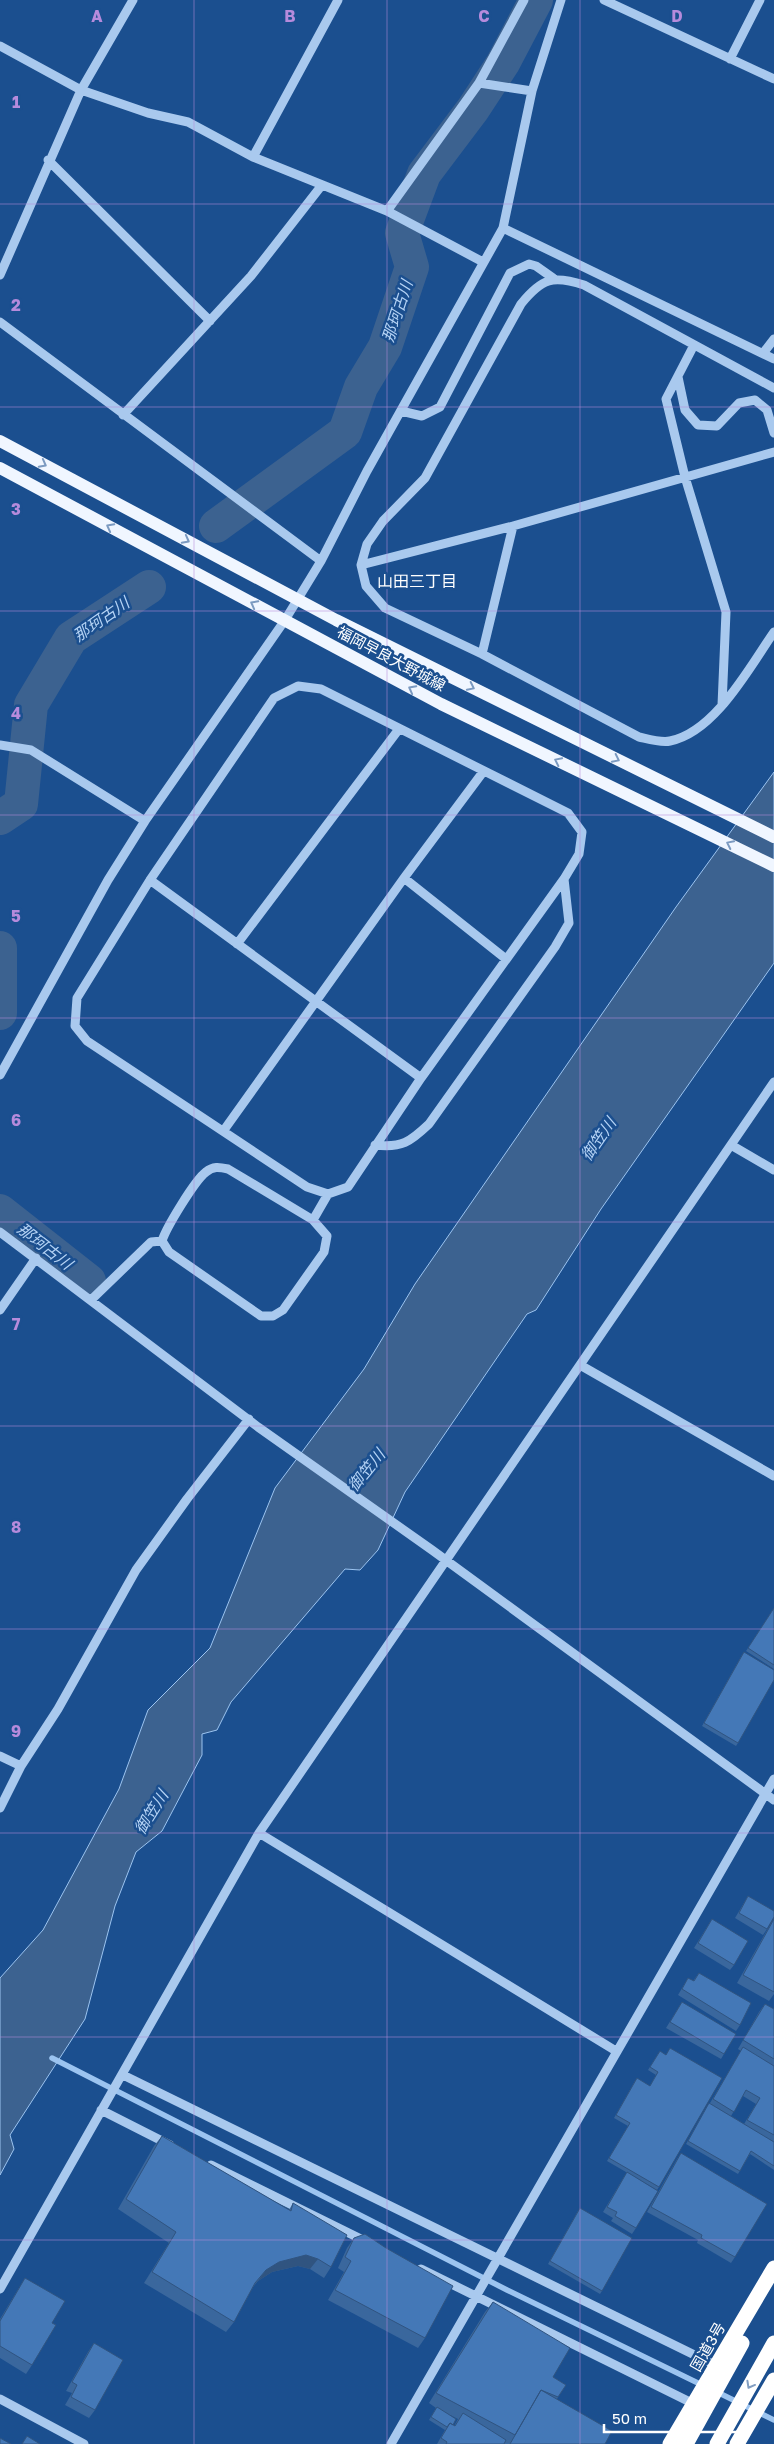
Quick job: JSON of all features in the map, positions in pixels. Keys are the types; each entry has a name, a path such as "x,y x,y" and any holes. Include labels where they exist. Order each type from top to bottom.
{"highway":[{"name":"国道3号","path":"670,2444 774,2268"},
{"path":"686,2444 774,2287"},
{"path":"717,2444 774,2342"},
{"path":"737,2444 772,2388"}],"main road":[{"name":"福岡早良大野城線","path":"0,441 298,600 774,836"},
{"name":"福岡早良大野城線","path":"0,468 441,704 774,866"}],"street":[{"path":"0,275 48,160 81,90 133,0"},
{"path":"253,158 338,0"},
{"path":"387,211 478,83 524,0"},
{"path":"0,1075 108,880 145,820 298,600 503,228 532,91 561,0"},
{"path":"604,0 774,79"},
{"path":"730,59 760,0"},
{"path":"0,46 81,90 148,113 188,122 253,158 387,211 483,262"},
{"path":"478,83 532,91"},
{"path":"48,160 210,322"},
{"path":"123,414 251,276 322,185"},
{"path":"503,228 764,352 774,359"},
{"path":"401,411 422,416 440,407 510,273 529,264 536,266 554,278 566,279 584,285 774,388"},
{"path":"554,278 533,289 521,304 456,419 426,478 383,521 367,544 361,565 366,586 385,608 482,654 639,737 668,741 692,734 722,705 774,632"},
{"path":"0,322 321,561"},
{"path":"764,352 774,339"},
{"path":"694,345 666,398 685,477 726,612 722,705"},
{"path":"678,377 685,410 698,425 717,426 740,403 755,400 766,410 774,433"},
{"path":"361,565 513,526 774,452"},
{"path":"482,654 513,526"},
{"path":"298,686 322,689 483,772 568,813 582,832 579,854 564,879 421,1078 348,1187 328,1194 307,1187 224,1130 87,1041 75,1026 77,998 150,880 274,698 298,686"},
{"path":"237,944 399,729"},
{"path":"0,745 31,750 145,820"},
{"path":"224,1130 404,878 483,772"},
{"path":"404,878 506,959"},
{"path":"375,1145 394,1147 412,1140 435,1116 555,946 569,923 564,879"},
{"path":"150,880 421,1078"},
{"path":"0,2289 259,1833 774,1082"},
{"path":"731,1145 774,1170"},
{"path":"215,1167 228,1169 313,1220 327,1236 324,1252 283,1310 273,1316 261,1316 169,1252 162,1241 165,1230 204,1173 215,1167"},
{"path":"313,1220 328,1194"},
{"path":"0,1232 258,1427 432,1550 774,1800"},
{"path":"91,1300 151,1242 162,1241"},
{"path":"0,1310 36,1258"},
{"path":"580,1365 774,1476"},
{"path":"0,1808 21,1766 58,1709 136,1570 187,1499 249,1419"},
{"path":"0,1756 21,1766"},
{"path":"391,2444 774,1780"},
{"path":"259,1833 616,2051"},
{"path":"123,2075 717,2366"},
{"path":"101,2110 181,2150"},
{"path":"199,2159 378,2248"},
{"path":"414,2266 694,2404"},
{"path":"0,2399 84,2444"}],"water":[{"name":"御笠川","path":"774,772 774,963 601,1209 536,1310 527,1314 405,1492 378,1550 360,1570 345,1569 231,1702 217,1730 202,1734 202,1755 162,1831 136,1852 115,1906 85,2019 10,2135 14,2149 0,2175 0,1978 43,1930 119,1789 148,1710 210,1648 275,1488 364,1369 415,1284 676,907"}],"building":[{"path":"774,1608 774,1665 748,1648"},
{"path":"744,1652 774,1670 774,1680 738,1743 704,1723"},
{"path":"748,1896 774,1911 774,1917 767,1929 739,1913"},
{"path":"712,1919 748,1941 734,1965 698,1943"},
{"path":"774,1919 774,1992 743,1975"},
{"path":"699,1973 751,2003 740,2025 682,1989 688,1978 694,1981"},
{"path":"682,2002 736,2034 724,2054 670,2022"},
{"path":"765,2004 774,2009 774,2059 743,2040"},
{"path":"743,2047 774,2066 774,2135 747,2120 760,2098 746,2090 734,2112 713,2099"},
{"path":"670,2048 722,2078 659,2187 609,2158 630,2123 616,2115 637,2078 650,2086 658,2072 650,2067 660,2051 666,2055"},
{"path":"709,2103 774,2142 774,2166 751,2151 740,2171 688,2141"},
{"path":"162,2136 291,2211 293,2203 347,2235 331,2267 318,2259 306,2255 279,2262 266,2270 255,2283 234,2322 152,2272 176,2232 126,2199"},
{"path":"681,2153 767,2204 735,2257 701,2238 702,2235 651,2207"},
{"path":"627,2172 658,2191 636,2228 615,2216 617,2212 607,2207"},
{"path":"580,2208 632,2238 602,2291 550,2261"},
{"path":"365,2234 453,2286 425,2338 335,2290 351,2261 345,2257 354,2238"},
{"path":"25,2278 65,2301 52,2323 56,2325 32,2365 0,2346 0,2321"},
{"path":"493,2302 570,2348 553,2377 566,2385 558,2397 541,2390 515,2435 436,2393"},
{"path":"94,2343 123,2360 95,2410 71,2397 77,2385 72,2382"},
{"path":"541,2390 612,2431 605,2444 510,2444"},
{"path":"437,2407 456,2419 453,2425 450,2423 447,2427 431,2417"},
{"path":"463,2413 506,2440 504,2444 446,2444 447,2442 441,2438 450,2423 455,2426"},
{"path":"27,2436 40,2444 22,2444"},
{"path":"0,2438 11,2444 0,2444"}],"waterway":[{"name":"那珂古川","path":"216,526 345,432 361,387 385,347 412,267 402,233 424,174 473,109 503,63 536,0"},
{"name":"那珂古川","path":"0,818 21,804 31,705 71,638 149,587"},
{"name":"那珂古川","path":"0,948 0,1013"},
{"name":"那珂古川","path":"0,1211 89,1281"},
{"path":"52,2058 507,2290 702,2385"},
{"path":"715,2391 774,2420"}],"district":[{"name":"山田三丁目","path":"417,581"}]}
